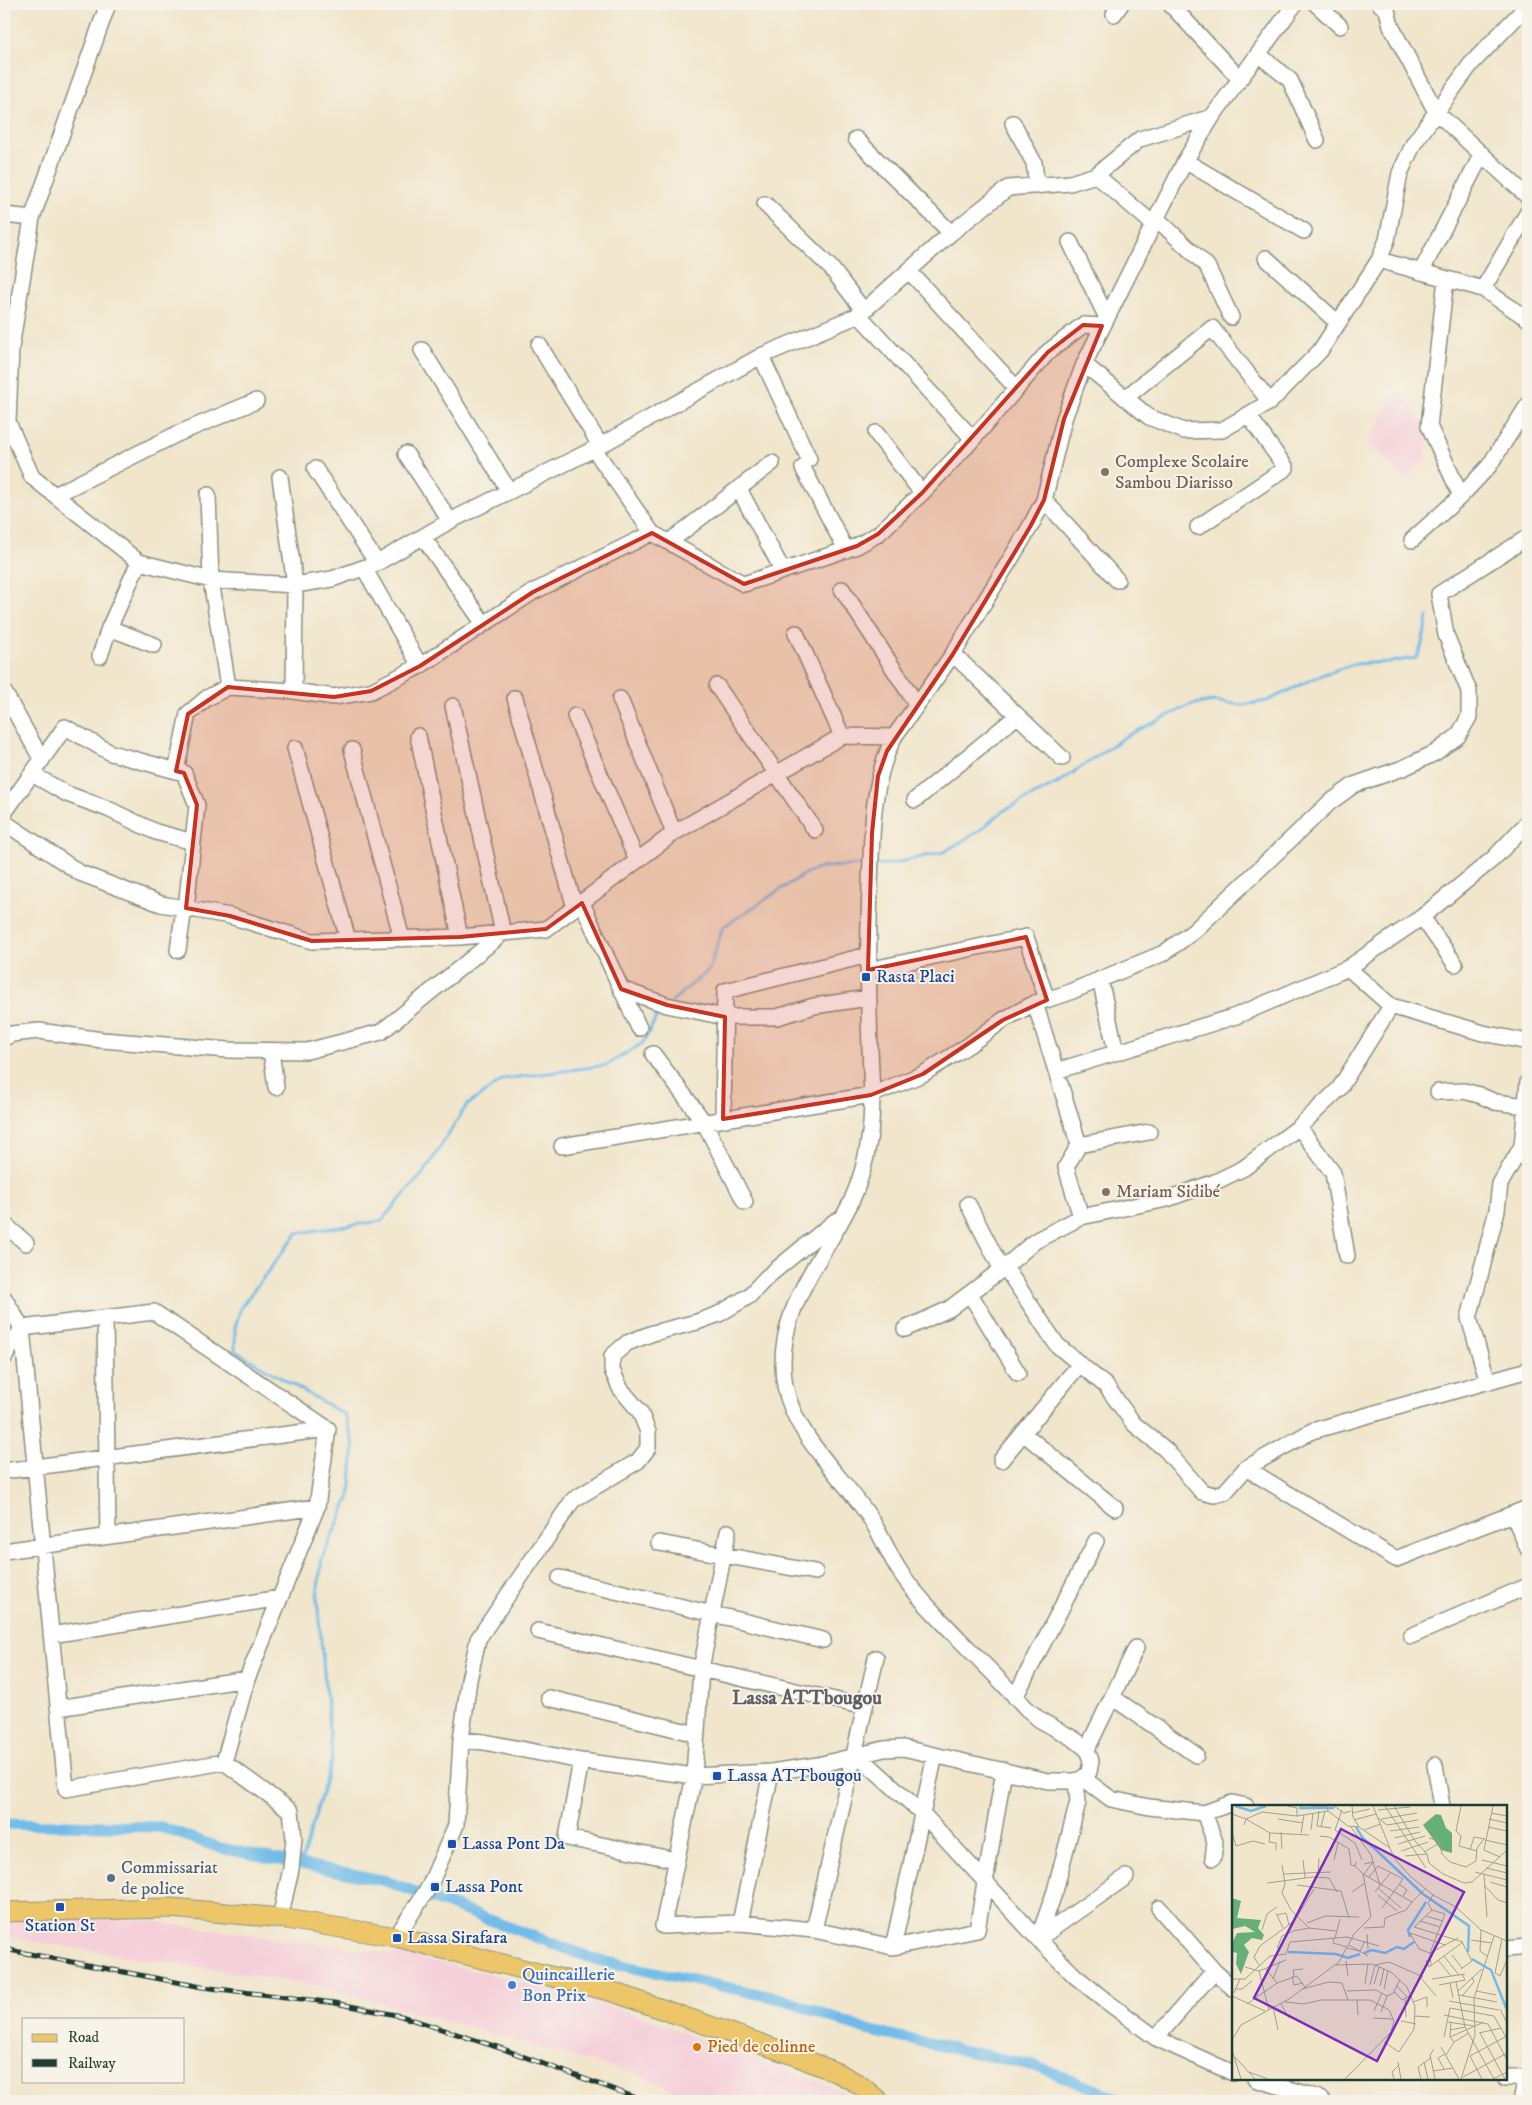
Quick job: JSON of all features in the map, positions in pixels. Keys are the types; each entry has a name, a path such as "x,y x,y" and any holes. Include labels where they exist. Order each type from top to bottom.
{"main road":[{"path":"4,1912 171,1908 280,1918 396,1937 613,1992 796,2056 860,2085 880,2101"}],"street":[{"path":"108,4 32,218 11,348 8,422 32,477 139,562 211,580 295,585 332,579 370,565 450,521 597,447 760,356 862,313 951,233 1008,188 1070,183 1096,175 1140,138 1212,117"},
{"path":"1170,4 1240,79"},
{"path":"1038,1939 1055,1891 1078,1802 1080,1780 1089,1772 1092,1761 1087,1749 1074,1738 1040,1720 928,1607 901,1573 867,1513 817,1451 794,1412 786,1387 783,1364 784,1340 790,1316 804,1282 842,1220 852,1199 864,1167 870,1136 868,963 872,833 878,776 894,737 953,654 1030,527 1044,500 1064,419 1084,364 1185,161 1212,117 1295,4"},
{"path":"1316,4 1340,26"},
{"path":"1380,4 1387,10 1391,26 1436,112 1528,197"},
{"path":"1084,364 1149,417 1184,431 1222,430 1270,402 1320,351 1379,260 1386,240 1400,173 1414,143 1470,64 1528,5"},
{"path":"1258,54 1290,80 1317,140"},
{"path":"1013,123 1034,163 1037,186"},
{"path":"856,140 951,233"},
{"path":"1420,272 1482,154"},
{"path":"1185,161 1304,230"},
{"path":"1096,175 1155,221 1207,266 1231,317"},
{"path":"765,204 831,268 862,313 973,440"},
{"path":"1483,289 1528,212"},
{"path":"4,214 32,218"},
{"path":"1070,242 1104,322"},
{"path":"1266,258 1338,323"},
{"path":"1379,260 1483,289 1528,319"},
{"path":"909,271 1017,389"},
{"path":"1446,279 1429,426 1461,496"},
{"path":"538,345 597,447 652,532 744,584 857,546 878,534 922,493 973,440 1048,352 1083,325 1104,322"},
{"path":"1125,398 1212,328 1270,402"},
{"path":"422,350 509,491"},
{"path":"760,356 846,550"},
{"path":"55,495 177,434 256,401"},
{"path":"1412,540 1461,496 1489,466 1528,405"},
{"path":"1198,528 1286,468 1248,415"},
{"path":"876,433 922,493"},
{"path":"406,454 450,521"},
{"path":"669,542 772,463"},
{"path":"315,469 370,565 420,666"},
{"path":"280,477 295,585 294,691"},
{"path":"739,489 783,571"},
{"path":"208,495 211,580 228,687"},
{"path":"1044,500 1117,580"},
{"path":"176,771 188,714 207,698 228,687 294,691 334,697 370,691 420,666 533,592 652,532"},
{"path":"423,537 484,624"},
{"path":"562,1146 871,1095 923,1074 1004,1020 1041,1002 1164,953 1194,931 1328,803 1354,785 1403,768 1435,753 1458,736 1469,717 1469,691 1446,635 1439,594 1528,537"},
{"path":"100,656 109,628 139,562"},
{"path":"842,590 917,705"},
{"path":"109,628 154,645"},
{"path":"796,633 842,736"},
{"path":"953,654 1062,758"},
{"path":"717,686 815,830"},
{"path":"4,692 42,760"},
{"path":"515,698 578,905 639,1028"},
{"path":"620,699 674,832"},
{"path":"453,706 503,933"},
{"path":"575,716 637,861"},
{"path":"915,800 1017,716"},
{"path":"4,813 65,727 111,753 184,773 197,805 194,842 178,950"},
{"path":"418,736 460,937"},
{"path":"4,822 80,873 161,904 230,916 312,941 460,937 546,929 674,832 842,736 894,737"},
{"path":"295,748 348,940"},
{"path":"352,750 402,939"},
{"path":"32,774 67,794 108,809 156,832 194,842"},
{"path":"1056,1071 1236,1016 1348,968 1422,917 1494,858 1528,822"},
{"path":"1422,917 1454,964"},
{"path":"4,1038 12,1034 39,1031 102,1040 228,1050 307,1051 381,1032 503,933"},
{"path":"723,1119 725,990 868,963 1026,937 1056,1071 1079,1145 1066,1167 1081,1217"},
{"path":"1348,968 1391,1006 1484,1033 1528,1042"},
{"path":"1100,980 1116,1052"},
{"path":"621,989 667,1004 725,1017 777,1017 814,1006 868,998"},
{"path":"905,1329 949,1309 1004,1268 1035,1241 1081,1217 1167,1199 1215,1182 1244,1168 1299,1127 1339,1089 1391,1006"},
{"path":"270,1051 276,1087"},
{"path":"654,1054 704,1122 744,1202"},
{"path":"1488,1382 1469,1318 1497,1210 1500,1184 1522,1146 1528,1082"},
{"path":"1438,1092 1464,1091 1479,1094 1495,1102 1526,1106"},
{"path":"1299,1127 1333,1173 1347,1256"},
{"path":"1079,1145 1149,1132"},
{"path":"968,1204 1004,1268 1057,1345 1106,1386 1134,1424 1166,1450 1202,1492 1214,1495 1225,1492 1246,1468 1312,1431 1528,1370"},
{"path":"396,1937 429,1887 456,1825 461,1740 469,1680 478,1638 572,1500 638,1461 648,1448 648,1432 640,1412 620,1388 612,1370 612,1356 626,1343 718,1314 749,1296 767,1277 799,1250 834,1222 842,1220"},
{"path":"4,1224 26,1243"},
{"path":"970,1294 1018,1373"},
{"path":"4,1298 22,1328 66,1789 224,1762 291,1811 294,1838 291,1869 280,1918"},
{"path":"22,1328 154,1312 328,1429"},
{"path":"105,1318 108,1536"},
{"path":"4,1358 22,1328"},
{"path":"1001,1460 1079,1365"},
{"path":"4,1471 328,1429"},
{"path":"224,1762 247,1679 317,1507 328,1429"},
{"path":"1024,1433 1115,1508"},
{"path":"1246,1468 1396,1559 1528,1508"},
{"path":"4,1551 317,1507"},
{"path":"1512,1514 1528,1549"},
{"path":"728,1532 701,1669 694,1776 663,1926 740,1923 814,1930 893,1947 977,1930 1004,1770"},
{"path":"1016,1696 1096,1541"},
{"path":"659,1543 815,1572"},
{"path":"560,1578 824,1640"},
{"path":"1411,1636 1528,1586"},
{"path":"51,1635 280,1598"},
{"path":"538,1631 865,1707"},
{"path":"1087,1749 1136,1648"},
{"path":"814,1930 856,1756 876,1658"},
{"path":"58,1708 247,1679"},
{"path":"1112,1697 1196,1755"},
{"path":"549,1698 696,1734"},
{"path":"461,1740 484,1742 581,1761 694,1776 771,1772 818,1765 884,1749 903,1748 1048,1781 1080,1780 1111,1799 1149,1808 1204,1813 1232,1803 1241,1805"},
{"path":"893,1947 935,1755"},
{"path":"856,1756 922,1813 1038,1939 1075,1976 1156,2038 1232,2072"},
{"path":"581,1761 567,1838 676,1860"},
{"path":"1435,1764 1442,1805"},
{"path":"740,1923 771,1772"},
{"path":"1204,1813 1215,1842 1213,1858"},
{"path":"1038,1939 1126,1878"},
{"path":"1159,1908 1214,1972 1232,1987"},
{"path":"1507,1949 1528,1947"},
{"path":"1156,2038 1214,1972"},
{"path":"1507,2077 1527,2077 1521,2101"},
{"path":"1257,2080 1316,2097 1323,2101"}],"highlighted area":[{"path":"1083,325 1102,326 1064,419 1044,500 1030,527 953,654 887,751 878,776 872,833 868,970 1026,937 1047,1000 1003,1020 923,1074 871,1095 723,1119 725,1017 667,1005 621,989 582,903 546,929 460,937 312,941 230,916 186,908 197,805 184,773 176,771 188,714 228,687 334,697 371,691 420,666 533,592 652,533 744,584 857,546 878,534 922,493 1048,352"}],"shaded area":[{"path":"1400,390 1425,427 1428,445 1422,463 1407,480 1366,442"},
{"path":"4,1918 141,1920 415,1957 592,1999 860,2097 863,2101 690,2101 646,2077 319,1986 4,1937"}],"waterway":[{"path":"875,865 891,864 944,852 979,831 1003,811 1058,783 1126,736 1190,705 1213,701 1242,705 1267,701 1319,676 1354,664 1416,658 1421,648 1428,617"},
{"path":"672,1001 709,970 723,927 806,873 824,867 866,865"},
{"path":"301,1864 332,1759 317,1597 322,1558 350,1496 354,1445 345,1415 235,1351 235,1328 241,1307 297,1233 381,1221 425,1171 466,1106 504,1079 607,1065 643,1043 663,1008"},
{"path":"4,1824 161,1827 220,1848 386,1881 597,1960 782,1999 866,2030 1036,2066 1124,2101"}],"railway":[{"path":"4,1949 202,1987 335,2003 401,2016 503,2049 645,2101"}],"place":[{"name":"Complexe Scolaire Sambou Diarisso","path":"1105,472"},
{"name":"Rasta Placi","path":"866,977"},
{"name":"Mariam Sidibé","path":"1106,1192"},
{"name":"Lassa ATTbougou","path":"717,1776"},
{"name":"Lassa Pont Da","path":"452,1844"},
{"name":"Commissariat de police","path":"111,1878"},
{"name":"Lassa Pont","path":"435,1887"},
{"name":"Station St","path":"60,1907"},
{"name":"Lassa Sirafara","path":"397,1938"},
{"name":"Quincaillerie Bon Prix","path":"512,1985"},
{"name":"Pied de colinne","path":"697,2047"}],"district":[{"name":"Lassa ATTbougou","path":"807,1698"}]}
